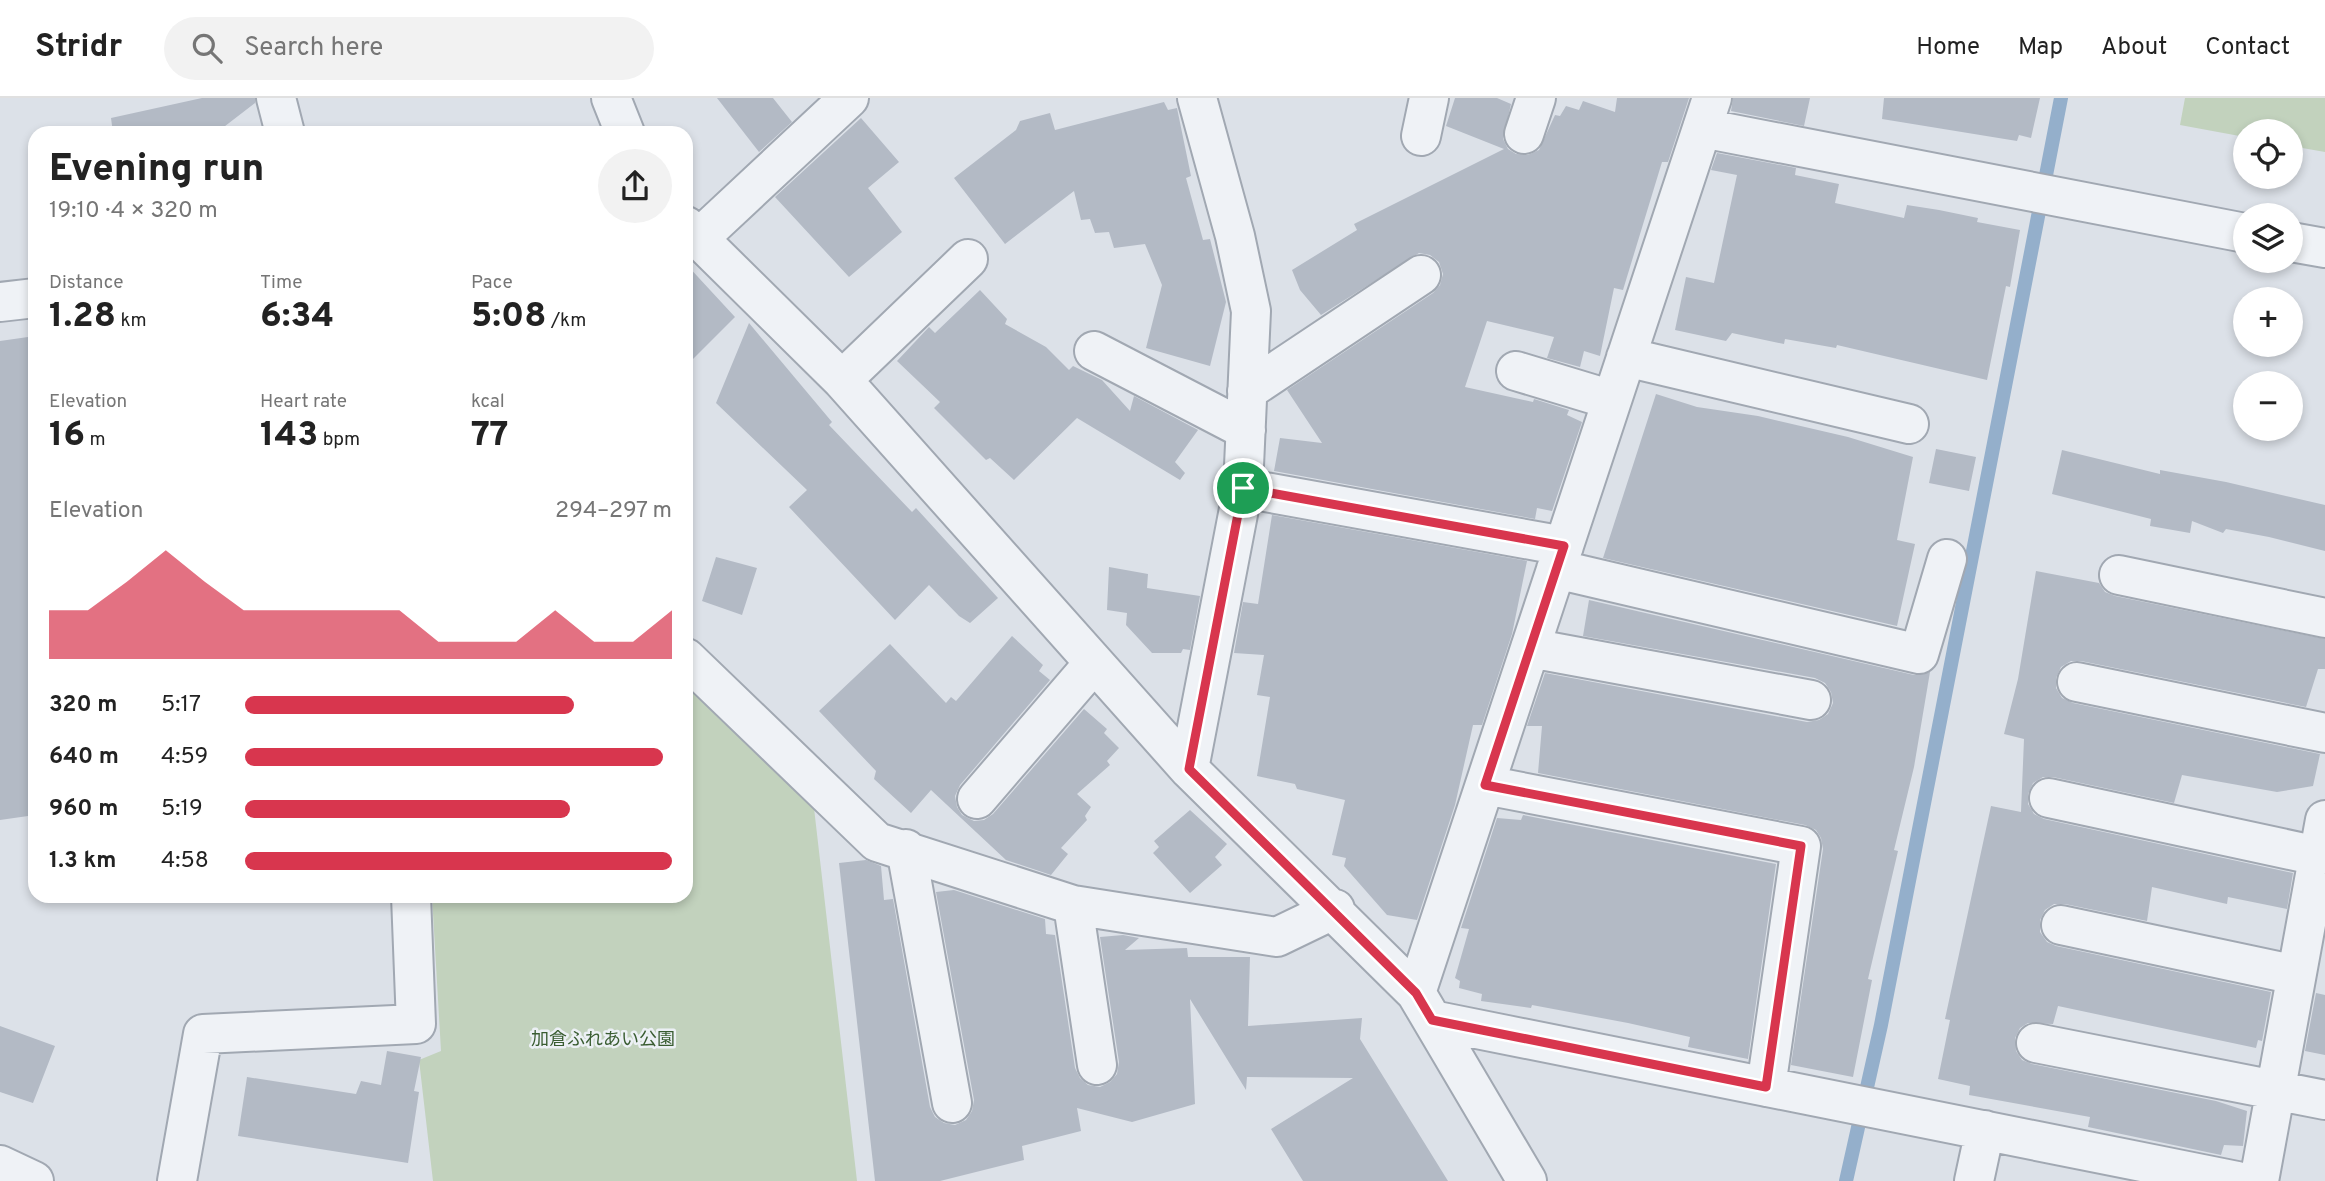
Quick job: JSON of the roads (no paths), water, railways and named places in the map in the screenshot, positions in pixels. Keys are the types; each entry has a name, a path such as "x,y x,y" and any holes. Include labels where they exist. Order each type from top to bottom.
{"street":[{"path":"276,98 283,126"},
{"path":"611,98 622,126"},
{"path":"693,231 849,98"},
{"path":"1189,769 1243,488 1251,311 1235,236 1197,98"},
{"path":"1421,136 1429,98"},
{"path":"1524,134 1536,98"},
{"path":"1424,1006 1485,785 1707,113 2016,189 2233,231"},
{"path":"693,235 842,380 1189,769 1335,909 1424,1006 1527,1181"},
{"path":"2303,244 2325,248"},
{"path":"842,380 968,258"},
{"path":"1247,391 1421,275"},
{"path":"0,302 28,299"},
{"path":"1094,351 1246,430"},
{"path":"1626,357 1909,424"},
{"path":"1516,371 1612,400"},
{"path":"1243,488 1560,558 1919,654 1947,559"},
{"path":"2119,575 2325,618"},
{"path":"1530,648 1811,700"},
{"path":"976,799 1094,663"},
{"path":"693,665 877,842 906,849 1073,905 1277,937 1335,909"},
{"path":"2077,682 2325,733"},
{"path":"1485,785 1801,846 1766,1087"},
{"path":"2049,798 2322,838 2315,928 2297,975 2259,1181"},
{"path":"906,849 952,1103"},
{"path":"177,1181 203,1034 416,1024 411,903"},
{"path":"1073,905 1097,1065"},
{"path":"2061,925 2297,975"},
{"path":"1424,1006 1766,1087 2237,1181"},
{"path":"2036,1043 2325,1100"},
{"path":"1974,1181 1985,1130"},
{"path":"0,1165 34,1181"}],"waterway":[{"path":"1846,1181 1881,1025 2061,98"}],"park label":[{"name":"加倉ふれあい公園","path":"603,1039"}]}
